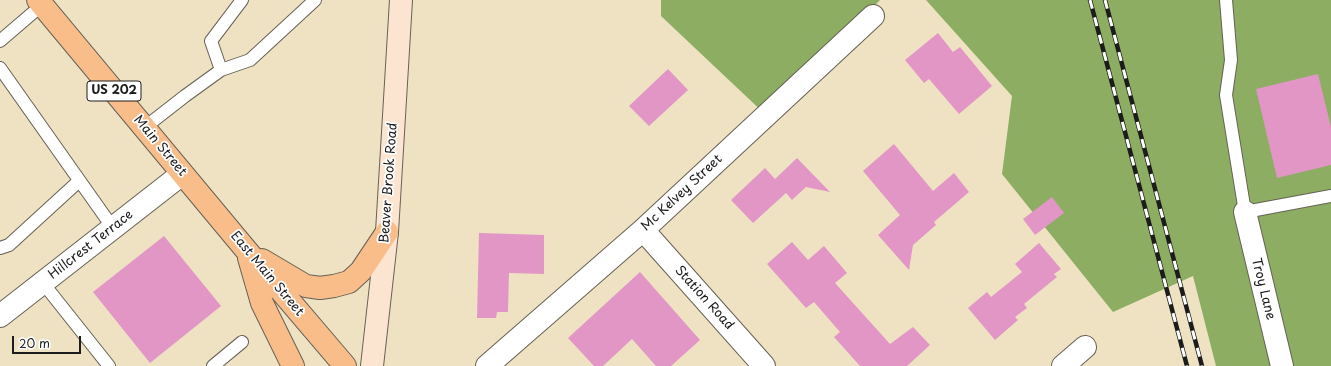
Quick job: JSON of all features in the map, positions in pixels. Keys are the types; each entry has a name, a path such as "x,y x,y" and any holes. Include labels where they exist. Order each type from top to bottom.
{"main road":[{"name":"Main Street","path":"40,3 186,178"},
{"name":"East Main Street","path":"186,178 247,252 345,366"},
{"path":"247,252 306,286 320,288 334,286 349,282 362,271 387,232"},
{"name":"US 202","path":"247,252 262,303 293,366"}],"street":[{"name":"Beaver Brook Road","path":"372,366 387,232 401,0"},
{"name":"Mc Kelvey Street","path":"487,366 643,230 873,16"},
{"name":"Hillcrest Terrace","path":"0,316 113,228 186,178"},
{"name":"Troy Lane","path":"1245,212 1282,366"},
{"name":"Station Road","path":"643,230 757,364"},
{"path":"1063,366 1085,347"}],"lane":[{"path":"221,70 212,41 242,0"},
{"path":"144,128 221,70 250,60 315,0"},
{"path":"1226,0 1231,60 1226,95 1245,212 1331,196"},
{"path":"0,40 40,3"},
{"path":"0,68 113,228"},
{"path":"0,248 9,245 79,181"},
{"path":"43,283 109,366"},
{"path":"213,366 242,342"}],"green space":[{"path":"661,0 880,0 767,116 661,16"},
{"path":"926,0 1331,0 1331,366 1216,366 1193,276 1113,312 1002,174 1012,96"}],"building":[{"path":"938,33 953,52 960,47 992,86 959,114 929,79 924,83 905,60"},
{"path":"668,69 688,90 649,126 629,106"},
{"path":"1318,74 1331,127 1331,165 1277,178 1256,89"},
{"path":"894,144 933,191 954,173 969,192 934,222 936,225 913,245 909,270 878,235 900,215 863,171"},
{"path":"797,158 830,192 806,187 792,200 786,193 753,223 731,200 765,168 775,179"},
{"path":"1052,197 1064,213 1035,235 1023,219"},
{"path":"479,233 544,235 544,274 509,273 508,312 497,312 496,318 477,318"},
{"path":"164,236 221,306 150,363 93,292"},
{"path":"792,242 808,260 824,246 847,273 835,283 890,344 913,327 930,345 907,366 860,366 834,337 840,332 814,302 806,308 767,264"},
{"path":"1039,243 1061,269 1054,274 1057,277 1024,304 1027,308 1015,317 1018,320 995,340 968,308 987,292 991,297 1022,272 1015,264"},
{"path":"640,272 700,340 671,366 656,366 632,339 603,366 594,366 568,338"}],"railway":[{"path":"1090,0 1187,366"},
{"path":"1105,0 1202,366"}]}
